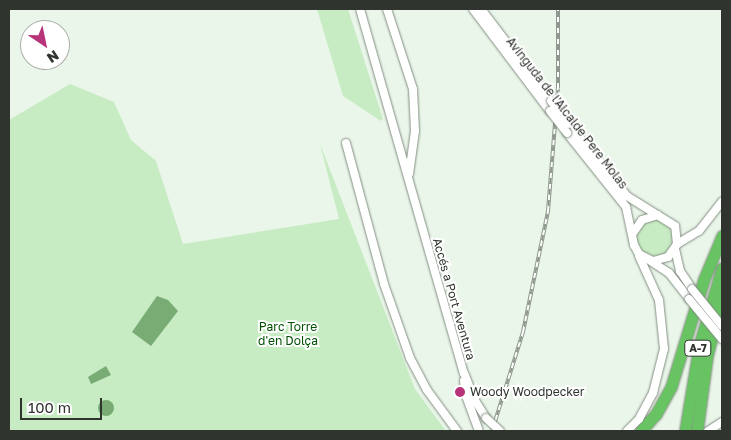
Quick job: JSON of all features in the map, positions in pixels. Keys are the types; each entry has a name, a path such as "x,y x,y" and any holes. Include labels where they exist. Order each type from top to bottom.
{"highway":[{"path":"641,431 656,414 668,392 722,236"},
{"name":"A-7","path":"685,431 699,346 722,268"},
{"name":"A-7","path":"697,431 706,356 722,297"}],"street":[{"name":"Accés a Port Aventura","path":"360,9 464,373 476,402 486,418 500,431"},
{"name":"Accés a Port Aventura","path":"387,9 413,89 415,119 409,184"},
{"name":"Avinguda de l'Alcalde Pere Molas","path":"473,9 626,207 633,236"},
{"name":"Avinguda de l'Alcalde Pere Molas","path":"481,9 627,196 660,216"},
{"path":"346,143 384,284 410,358 427,390 456,431"},
{"path":"648,260 664,259 676,246 703,228 722,202"},
{"path":"627,431 639,419 653,393 660,371 664,339 656,291 636,250 633,236 642,220 660,216 668,219 677,230 689,238"},
{"path":"677,230 676,246 680,270 692,289 722,326"},
{"path":"636,250 669,273 689,300 722,338"},
{"path":"464,373 465,393 479,431"},
{"path":"708,431 722,422"}],"green space":[{"path":"317,9 348,9 383,119 381,121 343,96"},
{"name":"Parc Torre d'en Dolça","path":"70,84 114,102 131,140 156,161 183,244 339,219 320,144 415,389 446,431 9,431 9,120"},
{"path":"655,220 667,226 673,238 667,250 655,256 643,250 637,238 643,226"}],"shaded area":[{"path":"157,296 168,300 178,311 151,346 132,332"},
{"path":"106,366 111,375 91,384 88,377"},
{"path":"103,400 109,400 114,405 112,414 103,416 98,411 98,405"}],"railway":[{"path":"492,431 523,332 548,211 558,88 558,9"}],"place":[{"name":"Woody Woodpecker","path":"460,392"}]}
